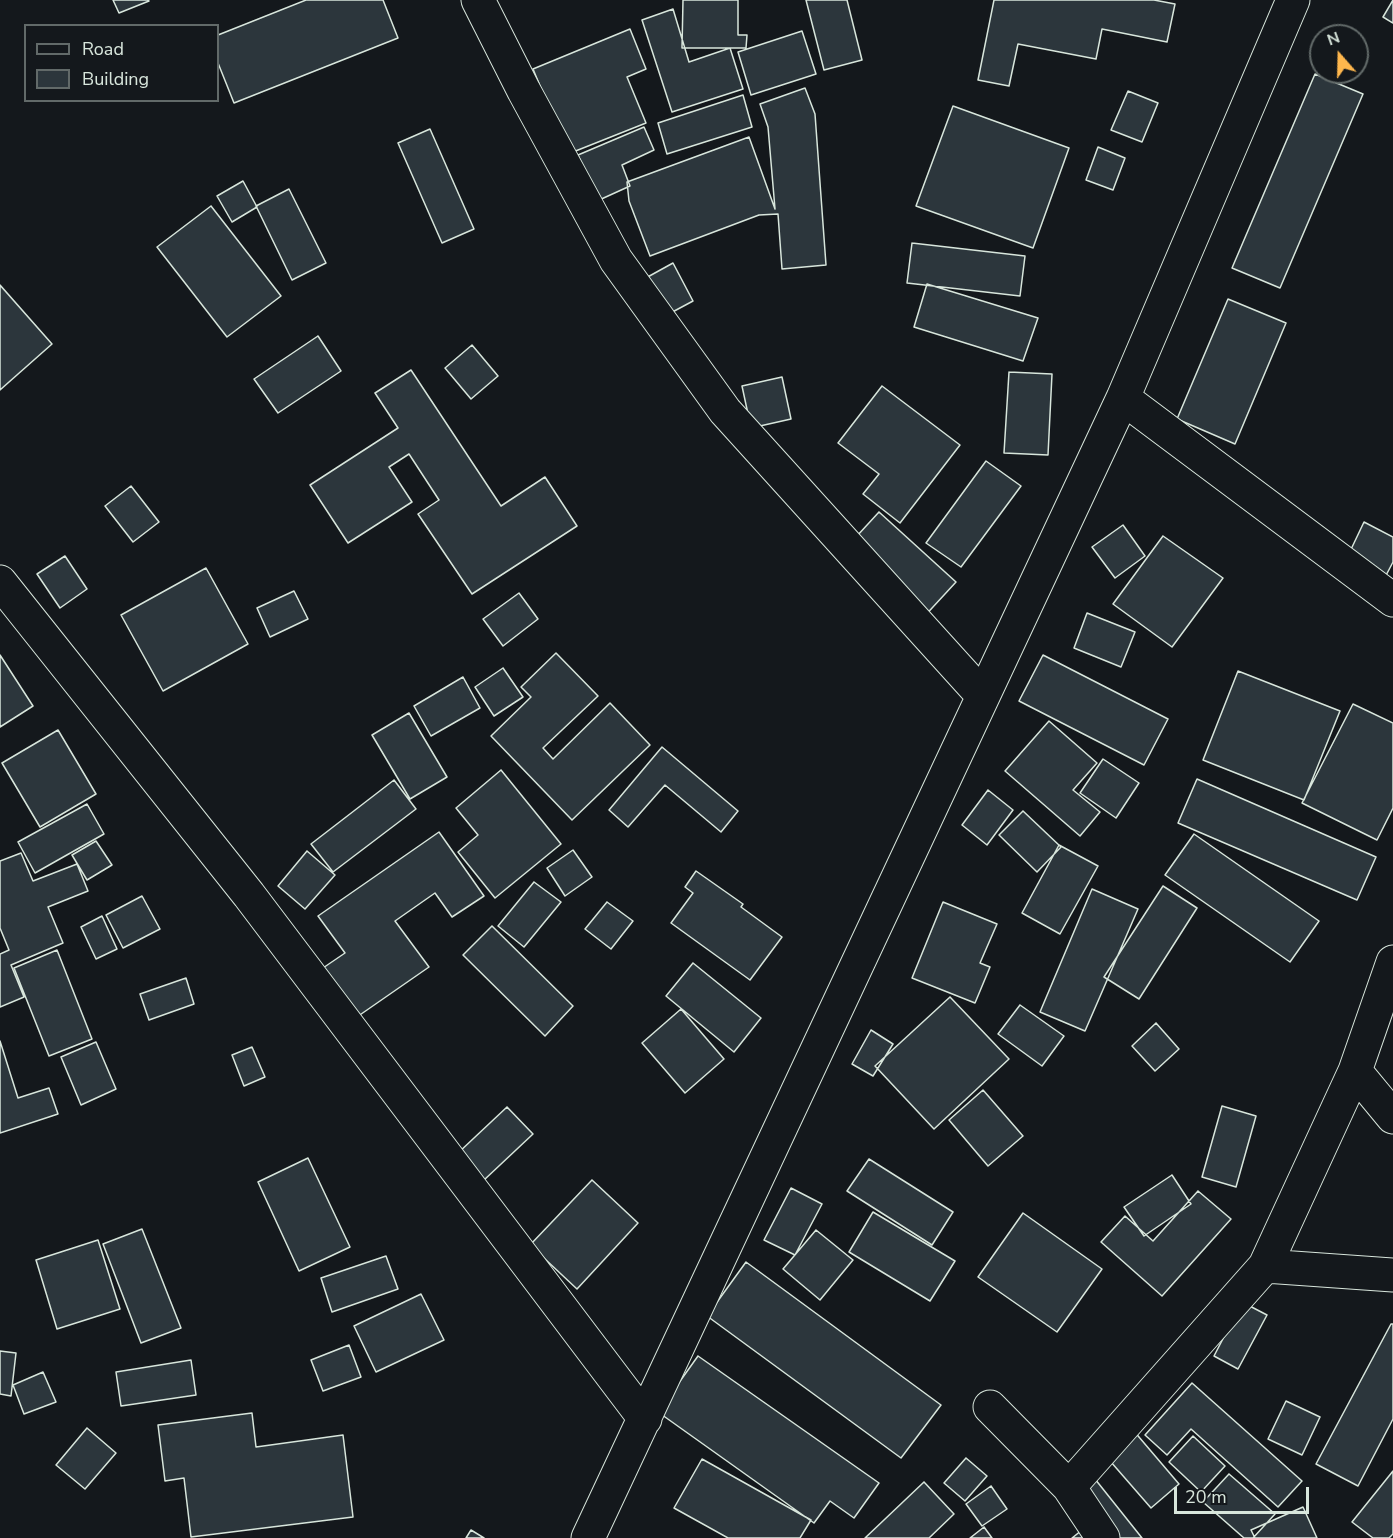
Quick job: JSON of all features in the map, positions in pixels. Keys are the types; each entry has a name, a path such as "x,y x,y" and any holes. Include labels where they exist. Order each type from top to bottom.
{"street":[{"path":"478,0 524,91 616,260 725,411 983,696"},
{"path":"588,1538 1123,398 1293,0"},
{"path":"1123,398 1393,600"},
{"path":"0,582 249,895 645,1419"},
{"path":"1070,1487 1265,1266 1355,1071 1393,962"},
{"path":"1355,1071 1393,1117"},
{"path":"1265,1266 1393,1275"},
{"path":"990,1407 1070,1487 1103,1538"}],"building":[{"path":"113,0 148,0 149,1 119,13"},
{"path":"306,0 383,0 398,38 234,103 219,66 219,35"},
{"path":"683,0 738,0 738,35 747,35 746,48 682,48"},
{"path":"806,0 847,0 862,60 824,70"},
{"path":"994,0 1154,0 1175,4 1167,42 1102,29 1096,59 1018,44 1009,86 978,80"},
{"path":"1393,0 1393,23 1383,17"},
{"path":"673,9 689,62 730,48 743,89 672,112 642,20"},
{"path":"630,29 646,69 627,77 646,123 568,154 533,69"},
{"path":"802,31 816,74 751,95 738,52"},
{"path":"1311,84 1339,84 1363,94 1280,288 1232,268"},
{"path":"805,88 815,114 826,265 782,269 778,214 759,215 650,256 629,201 627,182 749,137 775,209 768,127 760,104"},
{"path":"1128,91 1158,103 1142,142 1111,130"},
{"path":"743,95 752,127 667,154 658,123"},
{"path":"953,106 1069,148 1033,248 916,206"},
{"path":"644,127 654,150 622,165 630,186 597,201 578,155"},
{"path":"430,129 474,229 442,243 398,143"},
{"path":"1098,147 1125,158 1113,190 1086,180"},
{"path":"243,181 257,207 232,222 217,196"},
{"path":"289,189 326,263 292,280 256,206"},
{"path":"211,206 281,296 227,337 157,247"},
{"path":"912,243 1025,256 1020,296 907,283"},
{"path":"673,263 693,301 665,316 644,279"},
{"path":"927,284 1038,318 1023,361 914,327"},
{"path":"0,285 52,344 0,390"},
{"path":"1228,299 1286,323 1235,444 1177,419"},
{"path":"318,336 341,371 278,413 254,379"},
{"path":"472,345 498,376 471,399 445,368"},
{"path":"411,370 501,506 545,477 577,526 472,594 418,514 439,500 409,454 389,467 412,502 348,543 310,485 398,428 375,393"},
{"path":"1009,372 1052,374 1048,455 1004,453"},
{"path":"782,377 791,419 751,428 742,386"},
{"path":"882,386 960,445 900,523 863,494 879,474 838,443"},
{"path":"986,461 1021,486 961,567 926,543"},
{"path":"131,486 159,522 133,542 105,506"},
{"path":"879,512 956,582 921,620 845,549"},
{"path":"1364,522 1393,537 1393,562 1382,583 1344,564"},
{"path":"1123,525 1145,556 1115,578 1092,547"},
{"path":"1163,536 1223,578 1172,647 1113,604"},
{"path":"65,556 87,589 60,608 37,574"},
{"path":"206,568 248,644 163,691 121,615"},
{"path":"294,591 308,619 270,637 257,608"},
{"path":"519,593 538,619 503,646 483,619"},
{"path":"1087,613 1135,632 1121,667 1074,648"},
{"path":"556,653 598,696 543,748 553,759 610,703 650,745 572,820 491,736 531,697 521,687"},
{"path":"0,655 33,706 0,727"},
{"path":"1043,655 1168,719 1144,765 1019,701"},
{"path":"503,668 523,697 494,716 475,687"},
{"path":"1238,671 1340,711 1304,800 1203,760"},
{"path":"463,677 480,708 431,736 414,706"},
{"path":"1353,704 1393,723 1393,808 1377,840 1302,803"},
{"path":"409,713 447,777 410,799 372,735"},
{"path":"1049,721 1097,763 1073,790 1100,812 1080,836 1005,771"},
{"path":"58,730 96,794 40,827 2,763"},
{"path":"662,747 738,811 721,832 665,785 628,827 609,810"},
{"path":"1103,759 1139,783 1116,818 1080,793"},
{"path":"501,770 561,844 495,898 458,852 478,835 456,808"},
{"path":"1197,779 1376,857 1357,900 1178,823"},
{"path":"394,780 416,809 333,872 311,844"},
{"path":"988,790 1013,810 987,845 962,825"},
{"path":"87,804 104,834 35,873 18,842"},
{"path":"1023,811 1061,847 1037,872 999,835"},
{"path":"439,832 484,896 452,917 435,893 395,921 429,967 354,1019 320,970 345,953 318,916"},
{"path":"1194,834 1319,921 1290,962 1165,875"},
{"path":"96,841 112,865 87,880 72,855"},
{"path":"1059,845 1098,866 1060,934 1022,913"},
{"path":"573,850 592,877 565,896 547,868"},
{"path":"307,851 335,875 305,909 278,886"},
{"path":"21,853 33,881 77,864 88,891 48,907 63,943 11,965 24,997 0,1007 0,954 9,950 0,928 0,861"},
{"path":"696,871 743,904 741,907 782,937 750,980 671,923 693,893 685,887"},
{"path":"534,882 561,902 524,947 498,926"},
{"path":"1163,886 1197,908 1139,999 1104,977"},
{"path":"1092,889 1138,909 1085,1031 1040,1012"},
{"path":"142,896 160,929 123,948 106,915"},
{"path":"607,902 633,921 611,949 585,929"},
{"path":"943,902 997,924 980,963 990,967 975,1003 912,978"},
{"path":"102,916 117,949 96,959 81,927"},
{"path":"492,926 573,1006 545,1036 463,955"},
{"path":"57,950 92,1039 49,1056 14,968"},
{"path":"693,963 761,1018 734,1052 666,996"},
{"path":"186,978 194,1004 149,1020 140,994"},
{"path":"950,997 1009,1059 934,1129 875,1066"},
{"path":"1020,1005 1064,1036 1042,1066 998,1034"},
{"path":"681,1009 724,1059 685,1093 642,1043"},
{"path":"1156,1023 1179,1049 1155,1071 1132,1046"},
{"path":"871,1030 893,1044 873,1076 852,1064"},
{"path":"0,1041 18,1098 49,1088 58,1114 0,1133"},
{"path":"96,1042 116,1089 81,1105 61,1057"},
{"path":"252,1047 265,1077 244,1086 232,1055"},
{"path":"983,1090 1023,1136 988,1166 949,1120"},
{"path":"1222,1106 1256,1116 1236,1187 1202,1177"},
{"path":"507,1107 533,1134 467,1196 441,1169"},
{"path":"308,1158 350,1247 299,1271 258,1182"},
{"path":"869,1159 953,1212 932,1245 847,1191"},
{"path":"1172,1175 1191,1204 1144,1236 1124,1207"},
{"path":"592,1180 638,1223 577,1289 530,1245"},
{"path":"791,1188 822,1204 795,1255 764,1240"},
{"path":"1198,1191 1231,1219 1162,1296 1101,1242 1125,1216 1153,1241"},
{"path":"873,1212 955,1261 930,1301 849,1252"},
{"path":"1023,1213 1102,1269 1057,1332 978,1277"},
{"path":"142,1229 181,1328 141,1343 103,1244"},
{"path":"816,1230 853,1260 820,1300 783,1269"},
{"path":"98,1240 120,1309 57,1329 36,1260"},
{"path":"386,1256 398,1289 332,1312 321,1278"},
{"path":"746,1262 941,1405 901,1458 707,1316"},
{"path":"421,1294 444,1340 376,1372 354,1326"},
{"path":"1242,1302 1267,1315 1238,1369 1214,1356"},
{"path":"1393,1324 1393,1419 1358,1486 1316,1464"},
{"path":"349,1345 361,1377 323,1391 311,1360"},
{"path":"0,1351 16,1353 11,1396 0,1394"},
{"path":"698,1356 879,1483 854,1518 830,1501 814,1523 658,1412"},
{"path":"191,1360 196,1395 121,1406 116,1372"},
{"path":"43,1372 56,1402 24,1414 13,1385"},
{"path":"1192,1383 1302,1481 1278,1507 1191,1429 1167,1455 1145,1435"},
{"path":"1286,1401 1320,1417 1302,1455 1268,1439"},
{"path":"252,1413 256,1447 343,1435 353,1517 191,1537 184,1478 165,1481 158,1425"},
{"path":"87,1428 116,1453 85,1489 56,1465"},
{"path":"1133,1430 1179,1484 1151,1508 1104,1454"},
{"path":"1193,1436 1225,1466 1201,1492 1169,1462"},
{"path":"966,1458 987,1476 965,1501 944,1483"},
{"path":"702,1459 811,1520 800,1538 728,1538 674,1508"},
{"path":"1393,1471 1393,1534 1389,1538 1373,1538 1352,1522"},
{"path":"1229,1474 1275,1514 1253,1538 1244,1538 1203,1502"},
{"path":"1095,1479 1142,1538 1072,1538 1087,1526 1067,1501"},
{"path":"924,1482 954,1514 929,1538 865,1538"},
{"path":"991,1486 1007,1509 982,1526 966,1504"},
{"path":"1303,1507 1317,1538 1255,1538 1251,1530"},
{"path":"984,1527 992,1538 970,1538"},
{"path":"471,1530 484,1538 466,1538"}]}
